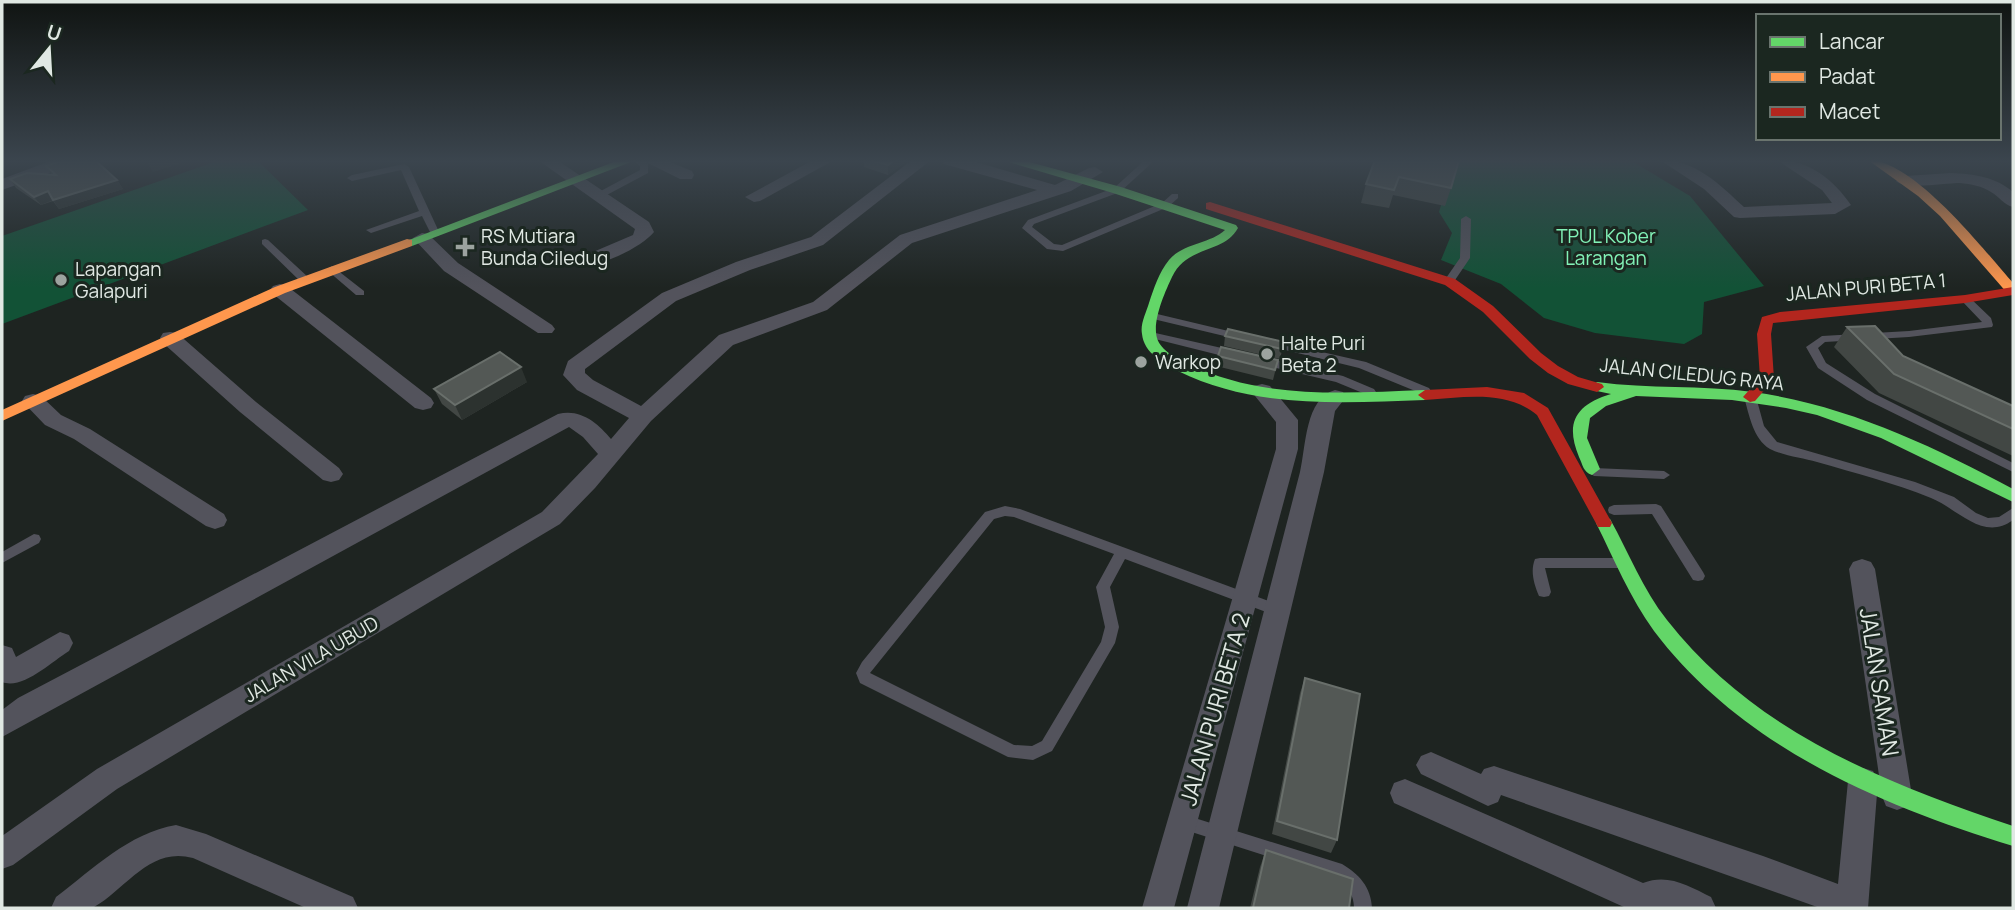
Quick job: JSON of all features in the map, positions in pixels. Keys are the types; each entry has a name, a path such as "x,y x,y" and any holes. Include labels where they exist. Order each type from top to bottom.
{"main road":[{"path":"2,416 280,290 521,202"},
{"path":"1931,202 1944,213 2013,291"},
{"name":"JALAN CILEDUG RAYA","path":"1177,203 1229,219 1339,245 1449,281 1479,300 1539,362 1557,375 1589,385 1640,391 1750,397 1787,403 1840,419 1939,459 2013,496"},
{"path":"1229,219 1232,233 1178,258 1151,315 1152,342 1189,372 1215,381 1262,391 1343,397 1502,394 1525,399 1540,408 1659,624 1698,672 1741,709 1805,751 1897,796 2008,834"},
{"path":"1268,242 1297,240 1339,245"},
{"path":"1160,294 1196,265 1238,247"},
{"name":"JALAN PURI BETA 1","path":"1750,397 1768,379 1768,352 1763,337 1767,320 1780,316 1965,299 2013,291"},
{"path":"1634,546 1578,441 1578,426 1588,410 1604,401 1640,391"},
{"path":"1683,627 1732,688 1805,751"}],"street":[{"path":"593,259 639,239 645,232 643,226 610,202"},
{"path":"643,416 585,384 574,375 575,366 669,297 743,265 817,241 867,202"},
{"name":"JALAN VILA UBUD","path":"2,854 129,765 551,518 587,482 643,416 726,340 820,306 906,239 1017,202"},
{"path":"1727,202 1735,210 1747,215 1835,209 1842,205 1840,202"},
{"path":"428,236 451,267 545,329"},
{"path":"280,290 423,403"},
{"path":"170,338 248,407 331,474"},
{"name":"JALAN PURI BETA 2","path":"1158,908 1287,449 1287,420 1262,391"},
{"name":"JALAN PURI BETA 2","path":"1203,908 1316,454 1324,409 1343,397"},
{"path":"33,401 53,420 114,454 215,520"},
{"path":"2,725 40,701 566,419 588,426 609,453"},
{"path":"1287,449 1316,454"},
{"path":"1270,510 1301,515"},
{"name":"JALAN SAMAN","path":"1862,569 1897,796"},
{"path":"2,656 11,674 60,643"},
{"path":"1211,719 1247,730"},
{"path":"1431,765 1488,792 1494,779 1574,809 1787,878 1852,907 1863,781"},
{"path":"1405,793 1644,904 1652,893 1664,892 1700,908"},
{"path":"67,908 137,856 176,839 195,844 342,908"}],"lane":[{"path":"421,202 425,212 428,236"},
{"path":"1081,202 1031,222 1027,228 1051,247 1063,248 1177,203"},
{"path":"371,230 425,212"},
{"path":"1449,281 1465,258 1466,219"},
{"path":"265,242 305,280"},
{"path":"332,270 360,293"},
{"path":"1965,299 1987,320 1988,325 1909,334 1822,339 1812,347 1822,365 1871,397 2013,468"},
{"path":"1151,315 1362,365 1432,394"},
{"path":"1152,342 1339,379 1377,395"},
{"path":"1152,342 1178,361 1291,388 1343,397"},
{"path":"1750,397 1758,427 1773,445 1911,485 1949,500 1979,520 1996,523 2008,517"},
{"path":"1939,459 1956,440"},
{"path":"1594,472 1644,478 1664,475"},
{"path":"1614,510 1656,509 1698,576"},
{"path":"1122,552 1103,587 1112,626 1108,643 1047,746 1032,753 1013,752 865,680 863,673 867,666 990,515 1005,510 1015,512 1122,552 1245,598 1277,610"},
{"path":"2,558 34,539"},
{"path":"1544,592 1538,568 1540,562 1598,561 1626,564"},
{"path":"1182,822 1349,877 1358,887 1363,908"}],"green space":[{"name":"Lapangan Galapuri","path":"98,202 300,202 308,210 2,324 2,236"},
{"name":"TPUL Kober Larangan","path":"1442,202 1695,202 1764,286 1704,302 1702,334 1684,344 1595,333 1544,318 1501,284 1441,260 1452,233 1439,212"}],"building":[{"path":"1875,326 1903,356 2013,406 2013,429 1894,374 1847,327"},
{"path":"1228,329 1284,342 1282,349 1225,336"},
{"path":"1221,347 1278,360 1275,370 1218,356"},
{"path":"500,352 521,367 455,405 434,389"},
{"path":"1305,678 1360,694 1337,840 1277,821"},
{"path":"1266,850 1353,879 1349,908 1253,908"}],"traffic: fast":[{"path":"407,243 516,202"},
{"path":"1155,202 1232,228 1228,235 1179,257 1170,267 1149,326 1150,340 1162,355 1202,377 1232,387 1264,393 1329,398 1425,395"},
{"path":"1597,387 1751,397 1820,411 1919,448 2013,496"},
{"path":"1592,469 1579,438 1583,416 1601,402 1633,392"},
{"path":"1604,523 1638,589 1661,626 1695,667 1733,702 1775,732 1866,781 2013,836"}],"traffic: slow":[{"path":"1932,202 2013,291"},
{"path":"2,416 280,290 407,243"}],"traffic: jam":[{"path":"1210,206 1450,282 1488,309 1535,356 1553,370 1573,380 1597,387"},
{"path":"1750,397 1767,379 1764,334 1767,320 1780,316 1965,299 2013,291"},
{"path":"1425,395 1487,392 1518,397 1532,403 1543,412 1604,523"}],"place":[{"name":"RS Mutiara Bunda Ciledug","path":"465,247"},
{"name":"Lapangan Galapuri","path":"61,280"},
{"name":"Halte Puri Beta 2","path":"1267,354"},
{"name":"Warkop","path":"1141,362"}]}
